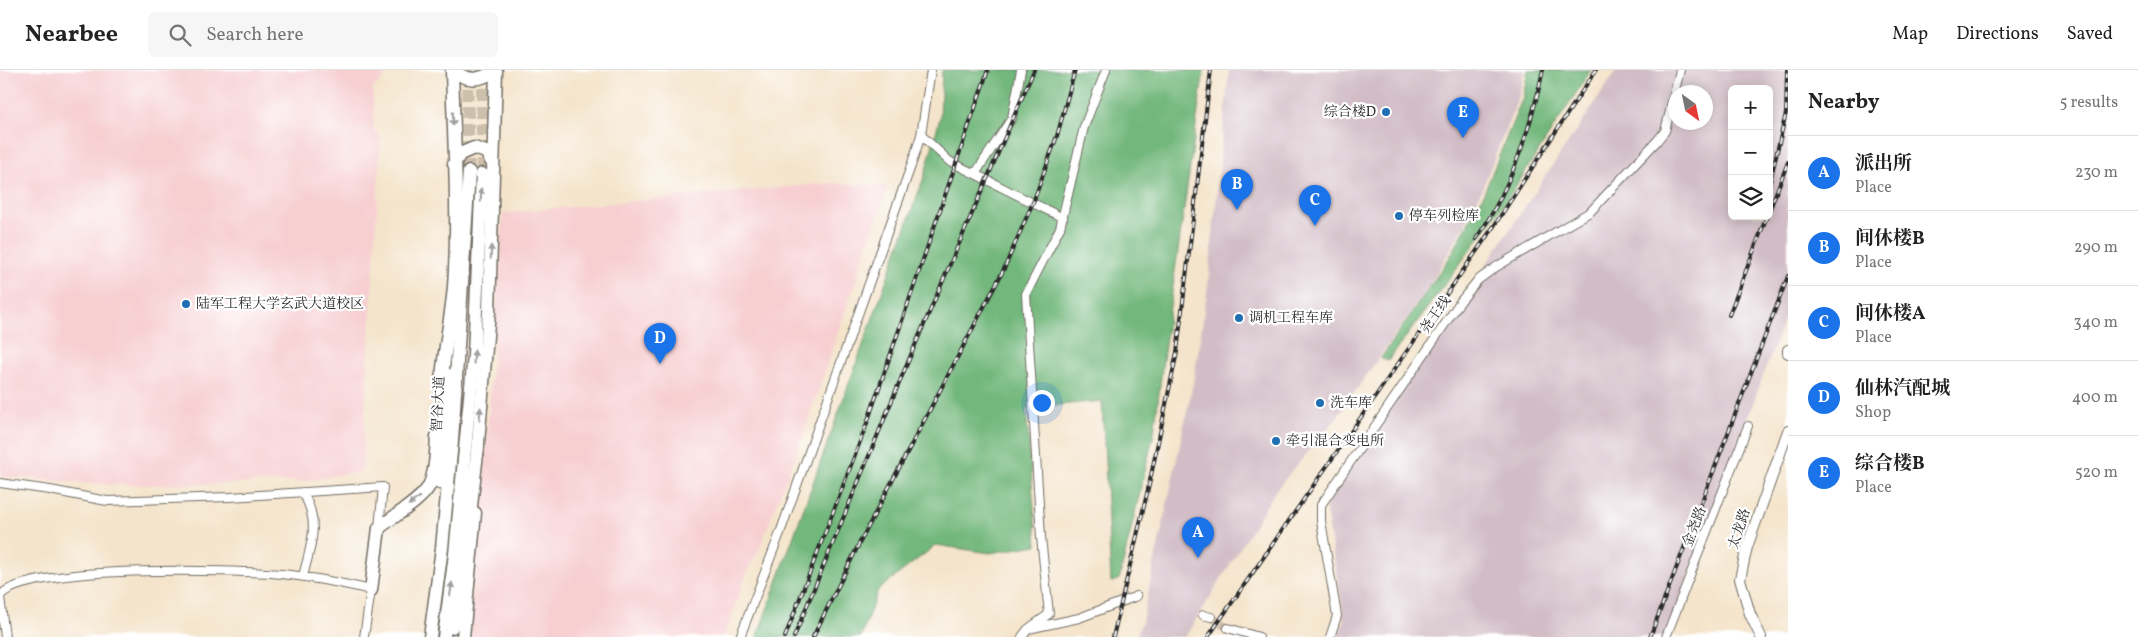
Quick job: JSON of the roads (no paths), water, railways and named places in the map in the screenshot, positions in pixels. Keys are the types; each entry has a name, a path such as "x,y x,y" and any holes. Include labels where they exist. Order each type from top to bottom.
{"main road":[{"path":"453,70 462,76 475,79 484,77 495,70"},
{"path":"430,636 454,288 453,70"},
{"path":"463,637 474,534 478,445 488,312 494,166 495,70"},
{"path":"454,172 457,157 470,148 486,152 492,158 494,166"},
{"name":"智谷大道","path":"430,636 442,548 452,441 469,172"},
{"path":"444,637 456,554 474,355 482,174"},
{"path":"371,590 379,528 421,496 428,487 433,473 444,351 454,288"},
{"path":"450,637 460,600 478,445"}],"street":[{"path":"740,637 783,524 920,135 931,70"},
{"path":"974,174 1012,118 1021,70"},
{"path":"1022,637 1028,629 1049,614 1041,537 1026,294 1063,218 1084,127 1106,70"},
{"name":"尧王线","path":"1330,637 1337,616 1321,521 1321,505 1460,302 1478,280 1590,212 1657,141 1666,130 1680,70"},
{"path":"920,135 949,161 1063,218"},
{"name":"金尧路","path":"1666,637 1748,426"},
{"name":"太龙路","path":"1761,637 1750,614 1740,579 1747,547 1788,431"},
{"path":"0,483 107,501 383,487 379,528"},
{"path":"302,492 313,514 310,551 303,576"},
{"path":"6,637 0,596 4,591 21,584 90,574 209,571 303,576 371,590 364,637"},
{"path":"1028,629 1054,626 1137,596"},
{"path":"1203,615 1211,618"},
{"path":"1228,628 1259,637"}],"tunnel":[{"path":"467,70 469,172"},
{"path":"482,70 482,174"},
{"path":"1211,617 1228,628"}],"railway":[{"path":"785,637 866,426 988,70"},
{"path":"794,637 907,364 1034,70"},
{"path":"813,637 859,544 1004,269 1034,200 1057,136 1075,70"},
{"path":"1113,637 1149,485 1177,352 1211,70"},
{"path":"1476,239 1499,200 1518,158 1543,70"},
{"path":"1208,637 1494,226 1596,70"},
{"path":"1772,175 1786,113 1787,70"},
{"path":"1773,201 1788,162"},
{"path":"1729,315 1765,220"},
{"path":"1650,637 1788,276"}],"place":[{"name":"综合楼D","path":"1386,112"},
{"name":"综合楼B","path":"1463,138"},
{"name":"间休楼B","path":"1237,210"},
{"name":"停车列检库","path":"1399,216"},
{"name":"间休楼A","path":"1315,226"},
{"name":"陆军工程大学玄武大道校区","path":"186,304"},
{"name":"调机工程车库","path":"1239,318"},
{"name":"仙林汽配城","path":"660,364"},
{"name":"洗车库","path":"1320,403"},
{"name":"牵引混合变电所","path":"1276,441"},
{"name":"派出所","path":"1198,558"}]}
